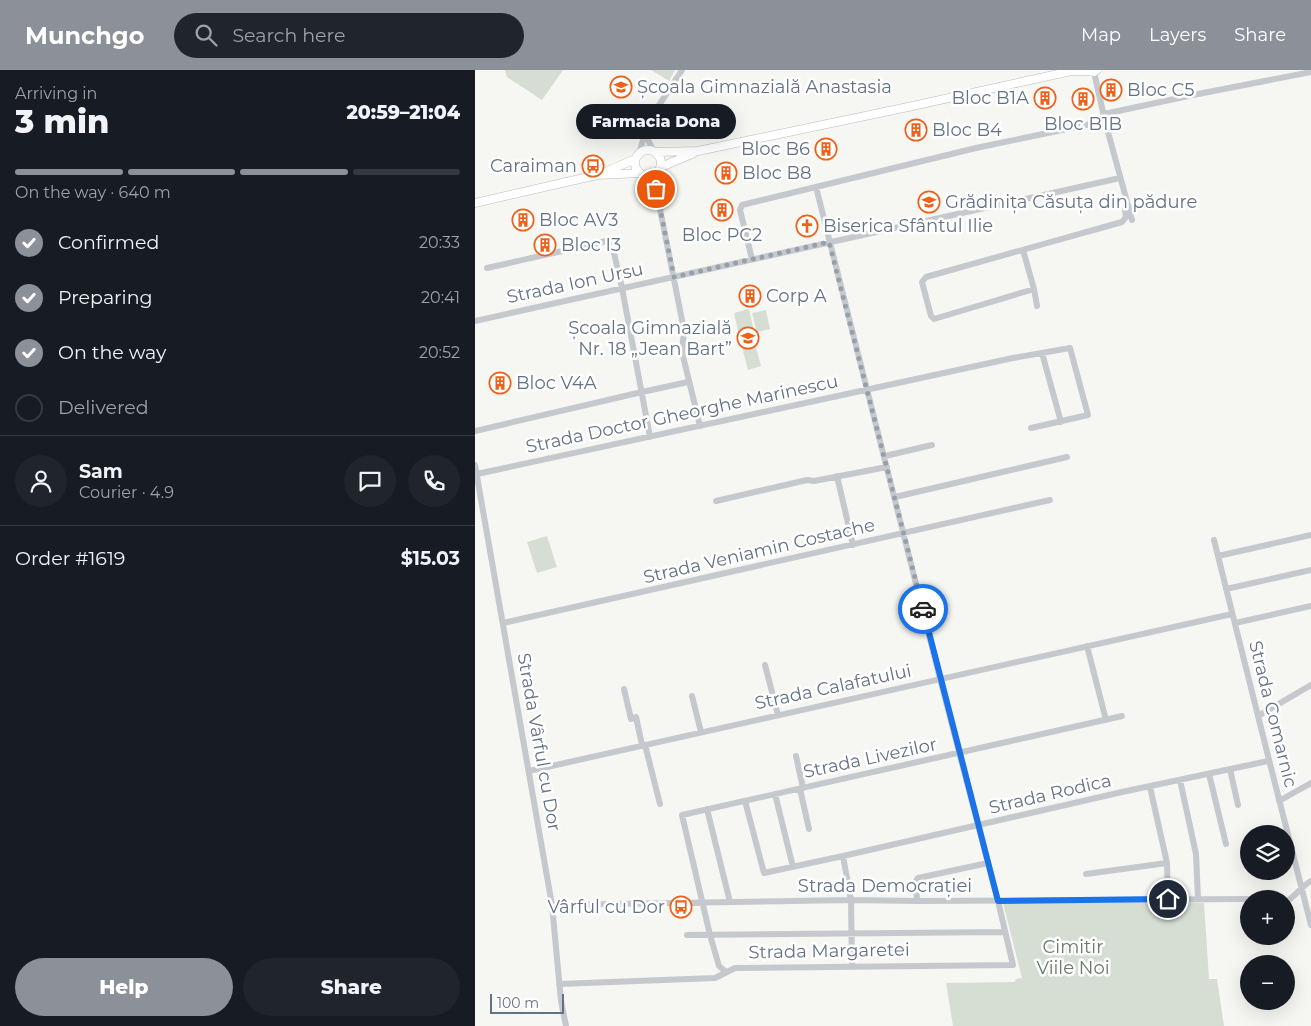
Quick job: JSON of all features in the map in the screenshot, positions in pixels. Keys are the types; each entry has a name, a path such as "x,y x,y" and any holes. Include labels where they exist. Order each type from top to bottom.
{"main road":[{"path":"475,203 597,175 637,157 646,150 698,151 1074,71 1092,71"},
{"path":"655,151 661,158 660,170"},
{"path":"597,175 641,174 651,176 698,151"},
{"path":"637,157 635,165 641,174"}],"street":[{"path":"637,157 648,122 682,70"},
{"path":"1092,71 1132,220"},
{"path":"1104,114 1311,72"},
{"path":"752,259 740,210 742,205 976,148 1105,122"},
{"path":"644,132 655,151"},
{"path":"660,170 656,189 684,330 682,352 699,426"},
{"path":"641,174 656,189"},
{"name":"Strada Ion Ursu","path":"475,321 1120,178"},
{"path":"687,935 1005,932 816,187"},
{"path":"1034,289 934,319 931,316 922,282 925,278 1122,222 1126,217 1125,210 1129,208"},
{"path":"487,268 611,240 650,437"},
{"path":"1023,250 1037,306"},
{"name":"Strada Doctor Gheorghe Marinescu","path":"477,474 1070,348 1088,415 1061,422"},
{"path":"1031,428 1061,422 1041,353"},
{"name":"Strada Doctor Gheorghe Marinescu","path":"475,431 688,382"},
{"path":"885,456 932,445"},
{"path":"895,497 1067,457"},
{"name":"Strada Vârful cu Dor","path":"475,464 552,905 559,984 566,1026"},
{"path":"716,500 807,480 814,481 887,467"},
{"path":"837,476 853,545"},
{"name":"Strada Veniamin Costache","path":"503,623 1051,500"},
{"path":"1218,556 1311,535"},
{"name":"Strada Comarnic","path":"1214,540 1268,761 1311,924"},
{"path":"1226,589 1311,570"},
{"path":"1235,623 1311,606"},
{"name":"Strada Calafatului","path":"529,771 1232,614"},
{"path":"1087,646 1106,720"},
{"path":"765,665 778,715"},
{"path":"1258,716 1311,685"},
{"path":"624,689 631,719 636,718 660,804"},
{"path":"692,696 701,732"},
{"name":"Strada Livezilor","path":"702,902 682,815 960,754 1122,716"},
{"path":"796,756 809,830"},
{"name":"Strada Rodica","path":"745,801 764,873 1268,761"},
{"path":"1230,769 1238,805"},
{"path":"1209,774 1226,844"},
{"path":"1180,780 1196,854 1198,899"},
{"path":"1279,802 1311,783"},
{"path":"1150,786 1167,863 1168,899"},
{"path":"775,794 793,867"},
{"path":"707,809 730,902"},
{"path":"843,856 851,900 852,966"},
{"path":"917,901 916,881 918,878 988,862"},
{"path":"1086,874 1167,863"},
{"path":"1295,895 1311,881"},
{"name":"Strada Democrației","path":"552,905 851,900 1240,899"},
{"path":"1295,899 1301,901 1307,908"},
{"path":"702,902 719,966 726,972"},
{"name":"Strada Margaretei","path":"559,984 715,978 735,968 1013,964 1005,932"}],"green space":[{"path":"505,70 563,70 542,100 507,77"},
{"path":"651,70 675,70 669,81"},
{"path":"749,309 755,336 740,340 734,313"},
{"path":"766,310 770,329 757,332 752,313"},
{"path":"755,344 761,366 748,370 742,347"},
{"path":"547,536 557,567 537,573 527,542"},
{"name":"Cimitir Viile Noi","path":"1003,903 1204,903 1209,979 1217,979 1224,1026 953,1026 946,983 1015,982 1016,979 1022,978"}],"way so far":[{"path":"656,189 674,277 829,242 923,609"}],"place":[{"name":"Școala Gimnazială Anastasia","path":"621,87"},
{"name":"Bloc C5","path":"1111,90"},
{"name":"Bloc B1A","path":"1045,98"},
{"name":"Bloc B1B","path":"1083,99"},
{"name":"Bloc B4","path":"916,130"},
{"name":"Bloc B6","path":"826,149"},
{"name":"Caraiman","path":"593,166"},
{"name":"Bloc B8","path":"726,173"},
{"name":"Farmacia Dona","path":"656,189"},
{"name":"Grădinița Căsuța din pădure","path":"929,202"},
{"name":"Bloc PC2","path":"722,210"},
{"name":"Bloc AV3","path":"523,220"},
{"name":"Biserica Sfântul Ilie","path":"807,226"},
{"name":"Bloc I3","path":"545,245"},
{"name":"Corp A","path":"750,296"},
{"name":"Școala Gimnazială Nr. 18 „Jean Bart”","path":"748,338"},
{"name":"Bloc V4A","path":"500,383"},
{"name":"Vârful cu Dor","path":"681,907"}],"route":[{"path":"923,609 998,901 1168,899"}]}
